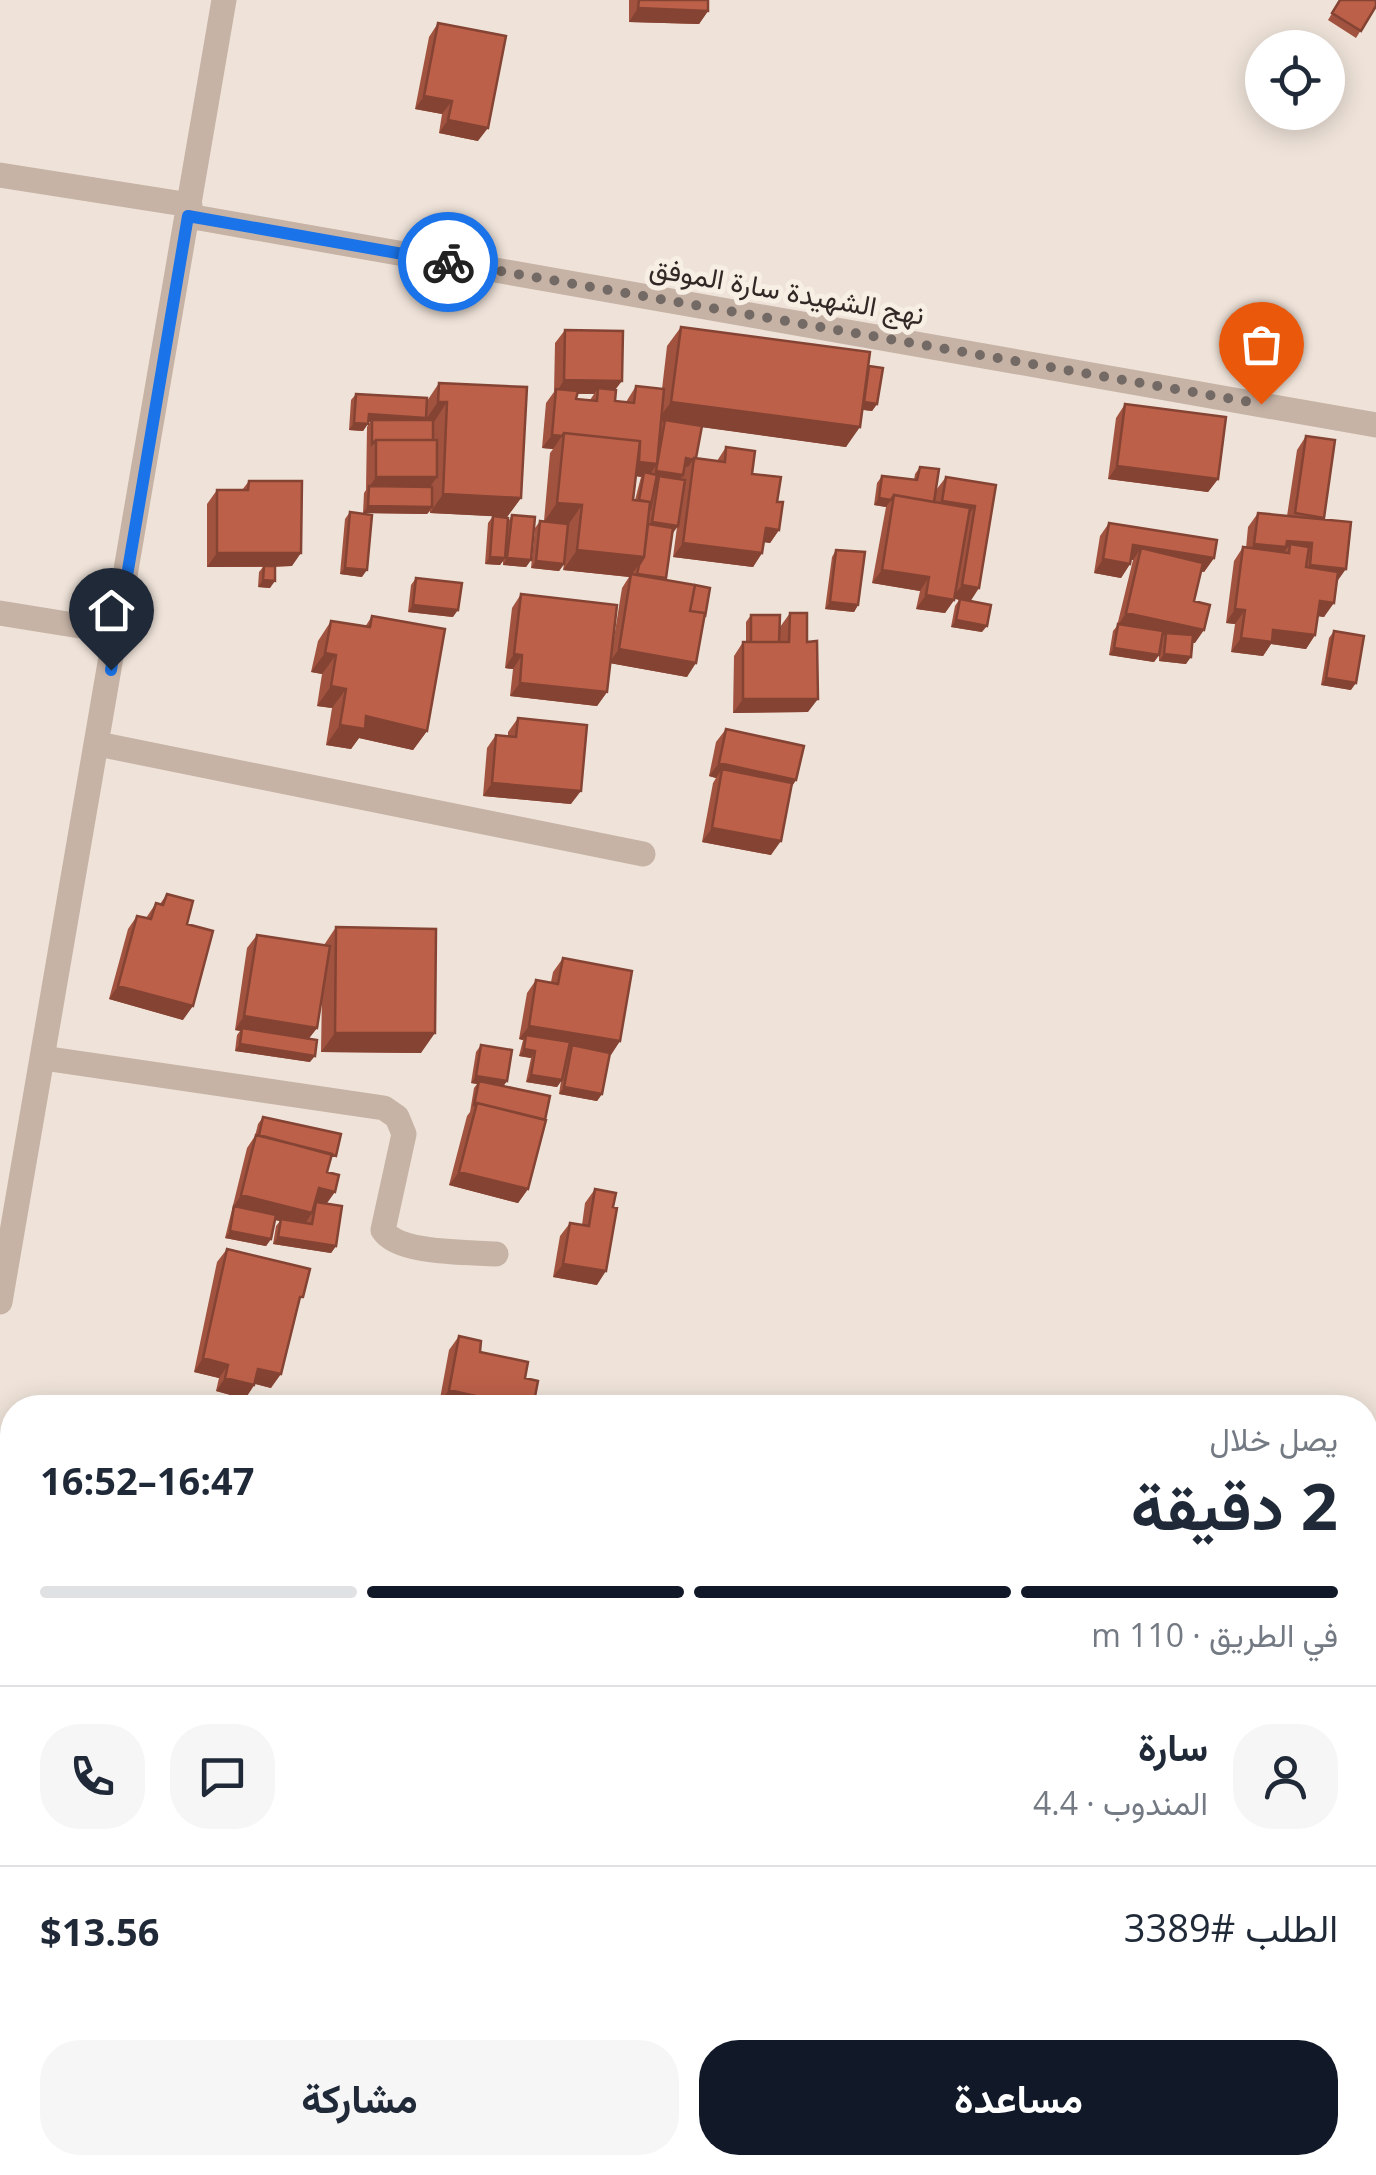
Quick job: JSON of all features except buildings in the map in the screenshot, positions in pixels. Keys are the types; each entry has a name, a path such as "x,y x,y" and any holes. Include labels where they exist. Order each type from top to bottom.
{"street":[{"path":"0,1302 224,0"},
{"name":"نهج الشهيدة سارة الموفق","path":"0,175 1376,425"},
{"path":"0,613 117,632"},
{"path":"98,744 643,854"},
{"path":"43,1058 384,1108 398,1118 404,1134 384,1230 390,1240 406,1246 496,1254"}],"way so far":[{"path":"448,262 1261,404"}],"route":[{"path":"111,670 188,216 448,262"}]}
